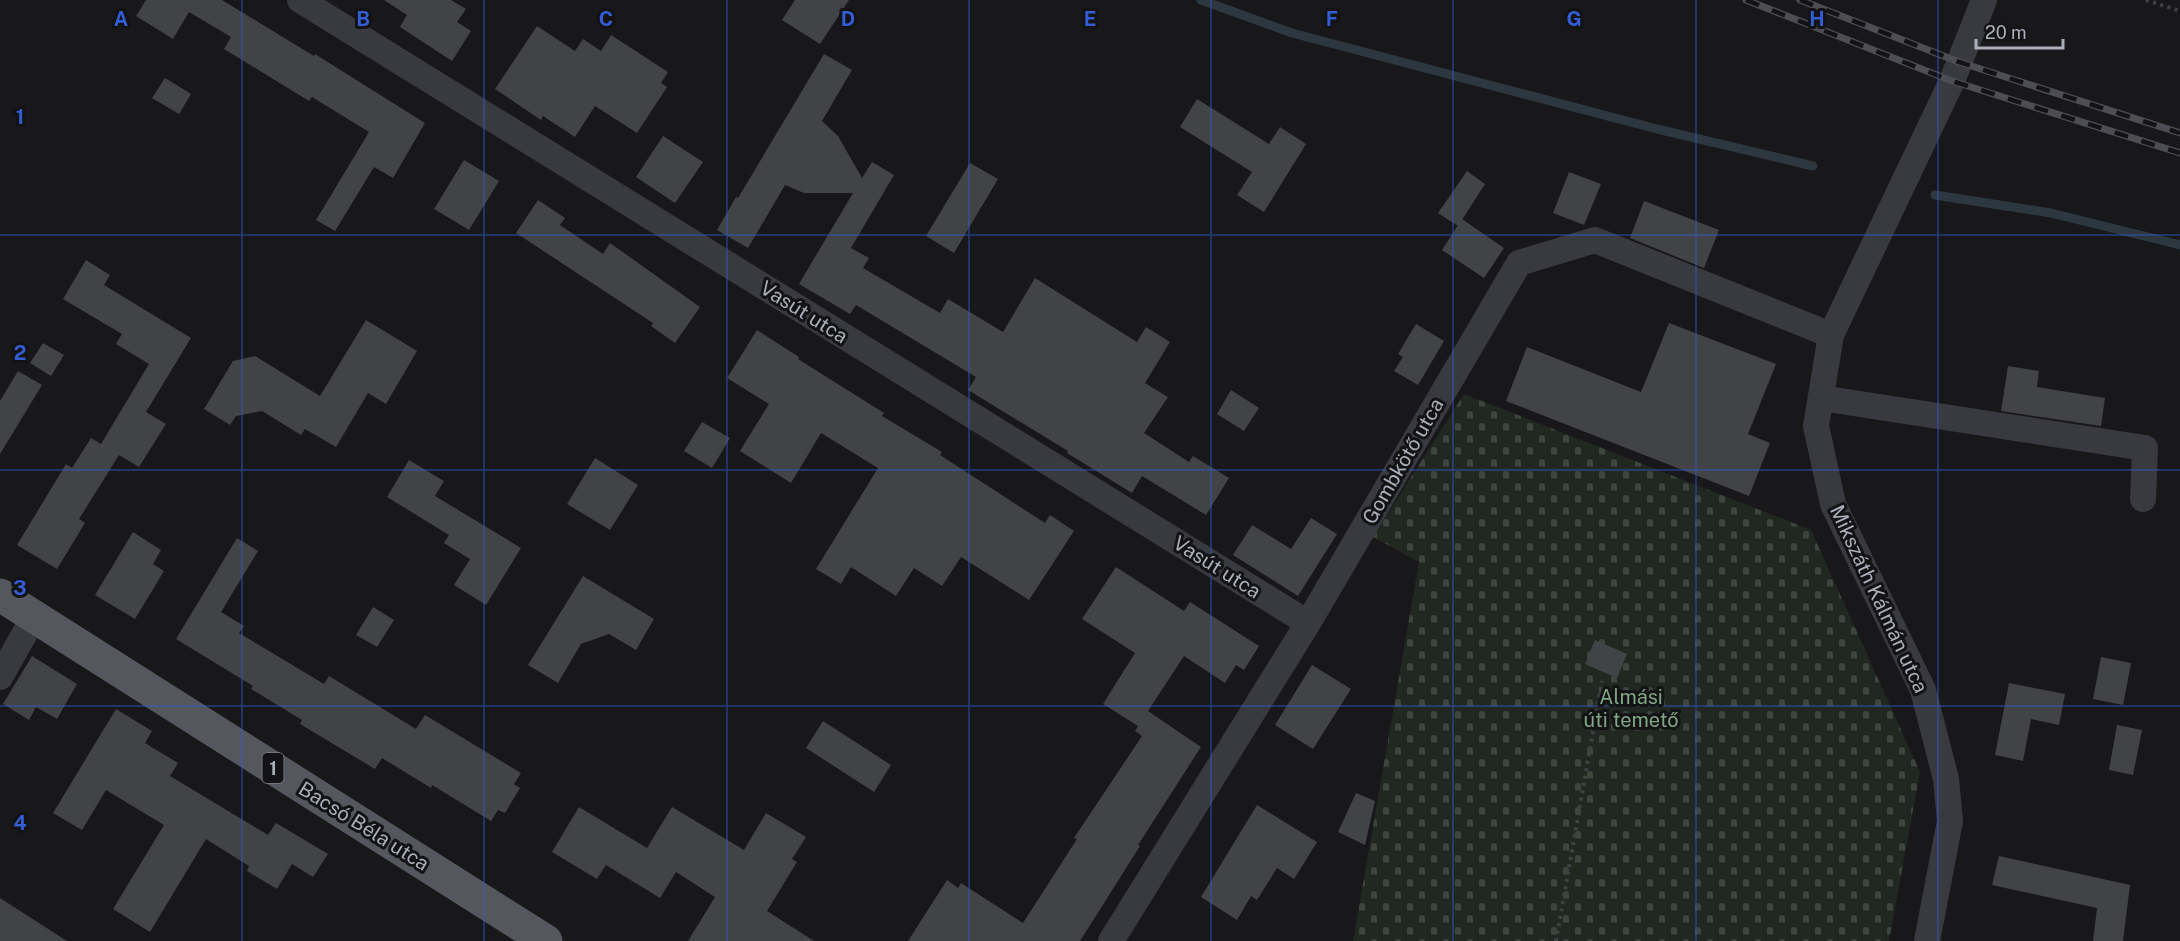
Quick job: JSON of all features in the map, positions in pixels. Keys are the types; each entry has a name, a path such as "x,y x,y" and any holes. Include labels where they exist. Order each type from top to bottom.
{"main road":[{"name":"Bacsó Béla utca","path":"0,595 546,941"}],"street":[{"name":"Vasút utca","path":"300,0 1308,623"},
{"name":"Mikszáth Kálmán utca","path":"1927,941 1950,821 1946,779 1923,690 1833,504 1816,426 1831,335 1959,62 1984,0"},
{"name":"Gombkötő utca","path":"1111,941 1308,623 1519,263 1595,240 1831,335"},
{"path":"1821,398 2145,448 2143,499"},
{"path":"0,676 34,617"}],"path":[{"path":"2146,0 2180,11"},
{"path":"1556,941 1602,681"}],"green space":[{"name":"Almási úti temető","path":"1464,394 1811,530 1920,772 1889,941 1353,941 1419,562 1373,537"}],"building":[{"path":"146,0 222,0 314,56 315,54 425,123 393,178 374,167 335,231 316,220 369,132 312,97 309,101 224,49 231,37 189,12 173,39 136,16"},
{"path":"384,0 451,0 466,9 457,22 471,31 452,61 400,27 407,15"},
{"path":"795,0 849,0 820,44 782,20"},
{"path":"537,26 575,51 583,39 601,51 611,35 668,72 661,83 667,87 637,133 595,106 575,137 543,116 541,120 495,89"},
{"path":"824,54 852,70 822,121 838,136 862,178 872,162 894,175 851,248 869,258 863,268 940,313 948,299 1003,332 1035,278 1137,342 1146,327 1170,342 1145,383 1168,397 1144,433 1189,462 1193,456 1229,478 1206,515 1142,476 1132,493 968,390 976,377 856,305 850,314 799,284 853,193 804,193 785,185 748,248 717,230"},
{"path":"165,78 191,94 179,114 152,98"},
{"path":"1197,99 1269,144 1280,127 1306,144 1264,212 1237,195 1252,172 1180,127"},
{"path":"663,136 703,162 675,203 636,177"},
{"path":"464,160 499,181 469,230 434,209"},
{"path":"970,163 998,179 954,253 926,236"},
{"path":"1467,171 1485,184 1458,226 1438,213"},
{"path":"1569,172 1601,184 1584,225 1553,213"},
{"path":"538,200 565,218 560,225 603,254 610,243 700,307 675,343 651,326 653,323 516,233"},
{"path":"1644,201 1719,230 1704,268 1630,238"},
{"path":"1462,219 1504,248 1484,278 1442,250"},
{"path":"86,260 110,275 104,285 191,338 146,412 166,424 139,467 119,455 79,519 85,523 57,569 17,545 66,464 72,468 91,438 101,444 149,364 116,344 122,334 63,299"},
{"path":"366,320 417,351 386,404 368,393 336,447 305,429 301,435 262,411 236,416 230,425 204,409 233,361 255,356 320,396"},
{"path":"1669,323 1776,364 1748,434 1770,443 1749,496 1506,401 1527,347 1641,392"},
{"path":"1416,324 1444,341 1418,385 1394,371 1403,357 1398,354"},
{"path":"757,330 799,357 798,359 884,413 882,416 942,452 940,455 1045,523 1050,515 1074,531 1029,600 961,557 942,586 914,568 896,596 851,567 841,584 816,569 878,468 821,433 791,483 740,451 769,404 727,378"},
{"path":"43,343 64,355 51,376 30,363"},
{"path":"2008,366 2039,371 2037,387 2105,398 2101,426 2001,411"},
{"path":"18,371 42,385 0,454 0,401"},
{"path":"1231,390 1259,408 1244,431 1217,414"},
{"path":"702,422 730,438 712,468 684,451"},
{"path":"595,458 638,485 610,530 567,504"},
{"path":"409,460 444,481 435,496 521,548 486,605 454,585 470,559 444,543 449,535 387,497"},
{"path":"1311,518 1337,534 1298,596 1233,555 1252,525 1291,549"},
{"path":"133,532 161,550 153,564 164,571 135,619 95,595"},
{"path":"237,538 258,551 221,612 244,626 239,633 324,684 329,676 416,729 425,715 521,773 514,784 520,788 505,813 498,810 491,821 382,758 375,769 300,724 302,720 251,689 253,686 176,639"},
{"path":"1116,567 1184,611 1190,602 1259,646 1244,670 1236,665 1225,683 1184,656 1148,711 1201,747 1080,941 908,941 947,880 958,888 961,883 1023,923 1077,839 1074,838 1142,736 1135,731 1138,726 1103,704 1135,653 1082,619"},
{"path":"583,576 654,619 636,650 609,634 581,644 558,683 528,665"},
{"path":"373,607 394,620 377,647 356,635"},
{"path":"1595,640 1627,654 1617,678 1585,664"},
{"path":"32,656 77,684 57,719 36,707 29,720 3,704"},
{"path":"2101,657 2131,663 2123,705 2093,699"},
{"path":"1312,665 1351,689 1313,749 1275,725"},
{"path":"2009,683 2065,694 2059,725 2031,719 2023,761 1995,755"},
{"path":"116,709 152,731 145,743 178,763 170,776 268,835 276,823 328,854 313,877 292,864 277,889 247,871 249,866 206,839 150,932 113,909 164,825 106,790 82,830 53,813"},
{"path":"823,721 891,765 874,792 806,748"},
{"path":"2117,725 2142,730 2133,775 2109,770"},
{"path":"1356,793 1375,801 1365,845 1338,832"},
{"path":"1257,805 1317,842 1294,879 1277,868 1257,900 1251,896 1237,920 1201,897"},
{"path":"579,807 647,848 672,807 744,850 766,813 806,837 792,859 797,862 767,911 814,941 688,941 715,897 676,872 660,898 606,865 597,879 552,852"},
{"path":"1999,856 2130,885 2123,941 2093,941 2097,908 1992,885"},
{"path":"0,898 67,941 0,941"}],"waterway":[{"path":"1201,0 1292,33 1657,129 1813,166"},
{"path":"1935,195 2051,213 2180,245"}],"railway":[{"path":"1746,0 1952,81 2180,153"},
{"path":"1800,0 1959,62 2180,133"}]}
